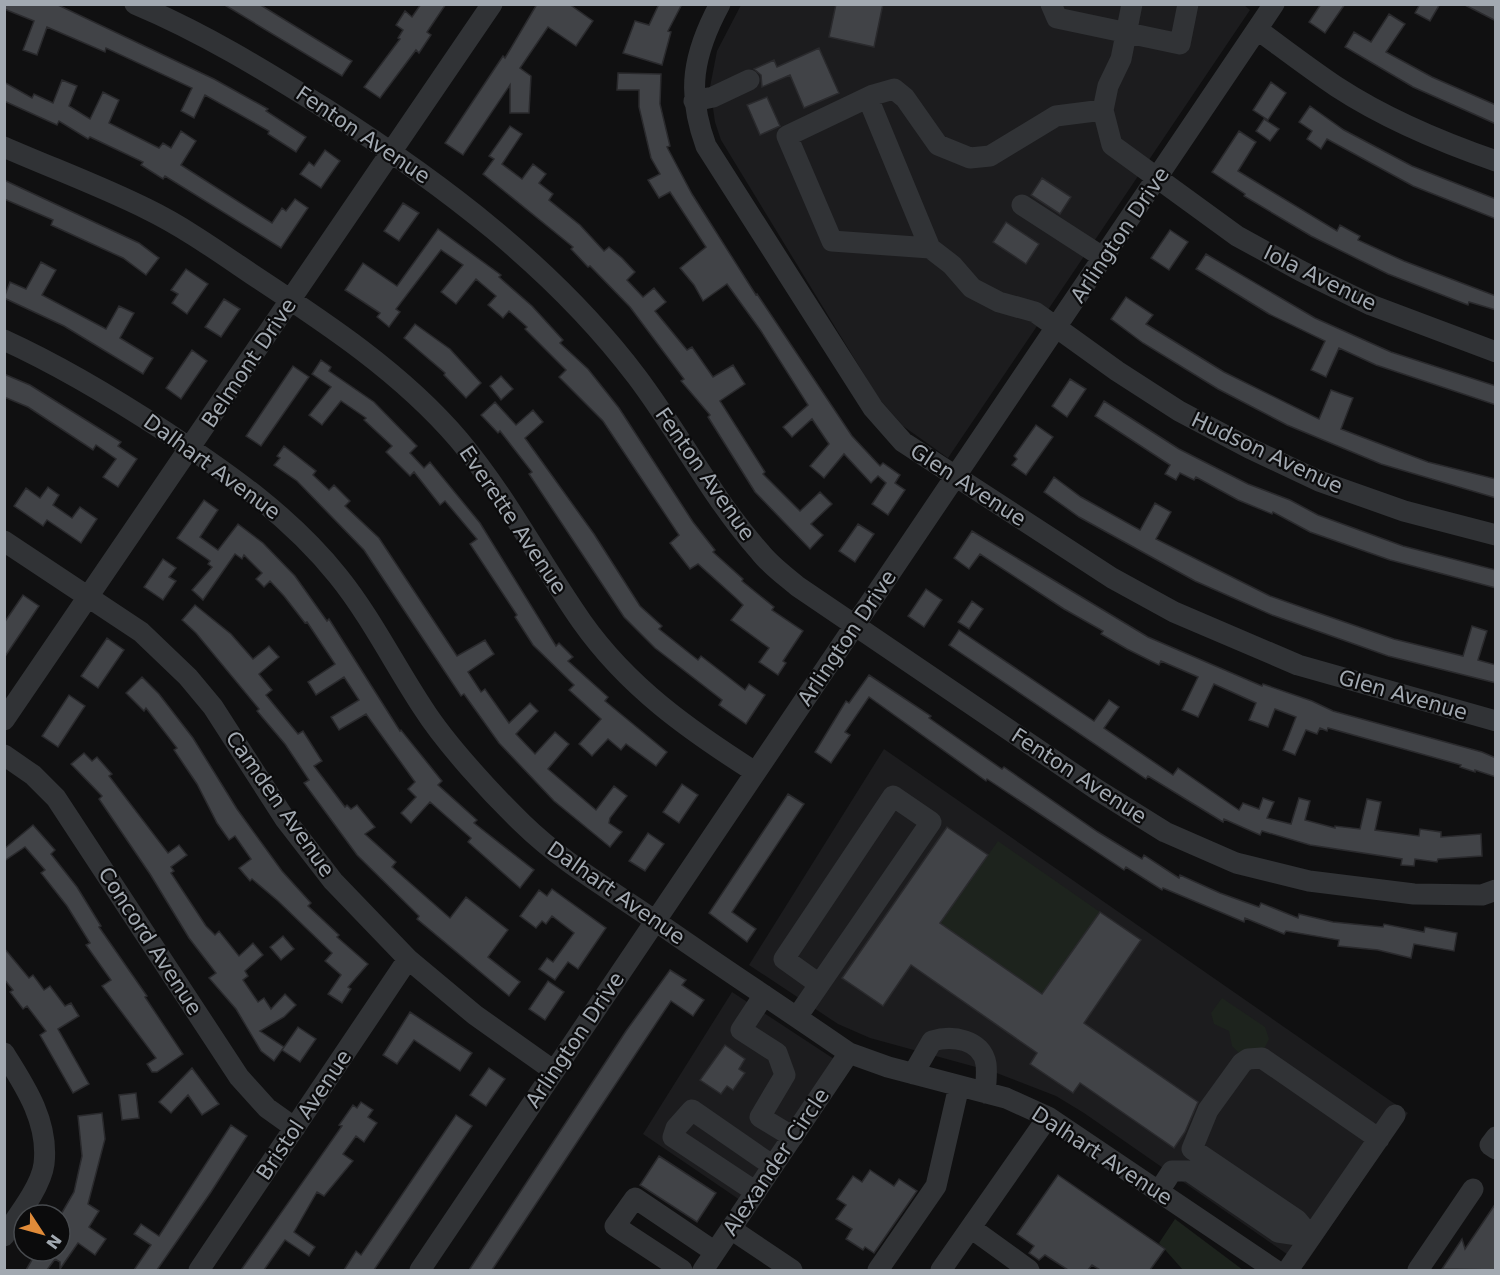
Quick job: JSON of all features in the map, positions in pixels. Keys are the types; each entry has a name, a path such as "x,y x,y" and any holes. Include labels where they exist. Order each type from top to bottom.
{"street":[{"name":"Fenton Avenue","path":"135,4 252,62 392,152 456,199 559,289 638,378 723,506 761,554 797,586 1096,789 1165,832 1236,863 1309,881 1414,894 1482,895 1496,890"},
{"name":"Belmont Drive","path":"4,720 492,4"},
{"name":"Glen Avenue","path":"720,4 700,49 694,101 698,126 717,166 873,408 903,442 1112,578 1193,620 1298,664 1496,721"},
{"path":"1051,4 1057,18 1180,44 1188,4"},
{"path":"868,98 930,248 832,241 787,136 868,98 894,89 905,98 938,145 970,158 990,156 1056,116 1103,110 1108,86 1121,59 1132,4"},
{"name":"Arlington Drive","path":"420,1270 1057,329 1274,4"},
{"path":"1258,30 1337,87 1391,118 1462,150 1496,162"},
{"path":"694,101 713,97 749,81"},
{"name":"Iola Avenue","path":"1103,110 1112,145 1237,236 1301,272 1371,305 1496,352"},
{"name":"Everette Avenue","path":"4,147 148,209 291,300 388,372 458,439 505,499 583,623 635,685 686,728 755,772"},
{"path":"1022,205 1104,258"},
{"name":"Hudson Avenue","path":"930,248 952,265 972,288 999,302 1035,312 1117,371 1179,411 1319,481 1404,511 1496,535"},
{"name":"Dalhart Avenue","path":"4,340 112,397 278,512 312,545 360,606 425,711 522,823 574,868 849,1053 913,1074 1006,1098 1048,1117 1275,1270"},
{"name":"Camden Avenue","path":"4,541 141,632 188,677 213,707 285,819 333,881 408,959 475,1015 554,1071"},
{"name":"Concord Avenue","path":"4,755 33,775 57,798 239,1077 267,1108 295,1128"},
{"path":"797,1017 931,822 892,796 784,959 819,984"},
{"name":"Bristol Avenue","path":"199,1270 408,959"},
{"path":"764,995 741,1029 777,1053 785,1075 760,1117 793,1137"},
{"path":"913,1074 933,1041 945,1037 958,1038 979,1051 986,1063 986,1093"},
{"path":"4,1053 31,1096 43,1129 44,1165 29,1199 4,1236"},
{"name":"Alexander Circle","path":"703,1270 849,1053"},
{"path":"1311,1237 1297,1220 1192,1149 1208,1110 1242,1063 1255,1057 1269,1061 1379,1139"},
{"path":"878,1270 936,1186 959,1086"},
{"path":"756,1192 673,1137 676,1128 692,1110 773,1166"},
{"path":"1288,1270 1395,1115"},
{"path":"941,1270 1048,1117"},
{"path":"1496,1137 1490,1145 1496,1149"},
{"path":"1159,1191 1172,1171 1189,1171 1278,1232 1311,1237"},
{"path":"1418,1270 1473,1189"},
{"path":"682,1270 615,1226 635,1197 715,1252"},
{"path":"971,1228 1029,1270"},
{"path":"731,1229 792,1270"}],"shaded area":[{"path":"1243,4 1250,10 948,458 903,426 879,399 721,140 715,122 710,87 717,51 741,5"},
{"path":"884,749 1408,1113 1304,1266 1084,1113 1056,1096 994,1072 870,1038 838,1024 749,965"},
{"path":"998,841 1100,912 1042,994 940,923"},
{"path":"732,992 834,1059 740,1200 643,1134"},
{"path":"1222,998 1265,1027 1269,1039 1262,1053 1242,1056 1232,1046 1229,1031 1214,1024 1211,1013"},
{"path":"1175,1219 1243,1270 1183,1270 1159,1243"}],"building":[{"path":"4,4 56,4 214,79 268,109 266,111 306,137 296,152 268,134 269,131 205,95 194,118 181,111 192,88 106,48 105,52 47,27 37,55 23,50 34,21 4,9"},
{"path":"223,4 259,4 352,61 342,76"},
{"path":"421,4 446,4 427,32 431,35 419,53 416,50 380,98 364,87 400,39 398,38 403,30 396,25 405,11 412,17"},
{"path":"537,4 569,4 593,21 576,46 548,27 520,68 531,76 529,113 510,113 510,85 463,155 445,143 503,56 505,58"},
{"path":"659,4 682,4 668,31 671,32 662,65 623,53 635,21 649,25"},
{"path":"836,4 883,4 874,47 829,37"},
{"path":"1321,4 1345,4 1325,33 1309,22"},
{"path":"1420,4 1440,4 1430,21 1415,13"},
{"path":"1463,4 1496,4 1496,21"},
{"path":"1389,14 1405,24 1386,52 1432,77 1496,105 1496,124 1413,87 1345,47 1354,32 1371,42"},
{"path":"819,48 839,93 804,108 790,75 762,87 761,75 754,69 774,60 777,67"},
{"path":"618,73 661,74 660,104 670,146 667,147 692,194 756,295 852,436 880,466 883,463 900,475 895,483 905,490 888,515 872,504 886,483 878,476 871,483 844,454 824,478 810,466 829,444 812,419 792,437 783,427 808,405 761,331 727,284 703,301 680,268 706,247 670,192 659,198 648,180 660,174 651,158 639,107 639,90 617,90"},
{"path":"62,80 77,86 69,106 90,119 103,92 119,100 109,123 159,148 163,143 171,148 181,131 196,141 181,165 272,223 282,208 286,211 295,199 308,208 281,248 165,176 163,179 141,165 143,162 90,137 88,139 59,121 57,125 4,101 4,82 32,98 34,94 53,103"},
{"path":"1271,82 1286,93 1268,120 1253,110"},
{"path":"767,97 780,126 760,135 747,105"},
{"path":"1310,106 1344,130 1412,166 1496,199 1496,219 1413,186 1327,139 1321,149 1307,139 1312,131 1299,122"},
{"path":"1264,119 1279,129 1270,141 1256,131"},
{"path":"510,126 522,134 502,164 522,179 533,164 546,174 539,183 553,194 549,200 580,225 604,251 609,247 622,258 635,272 627,280 643,297 654,288 666,302 655,311 687,350 692,347 713,377 733,365 745,384 720,401 765,472 763,474 800,511 820,492 832,504 811,524 823,535 810,549 755,492 708,417 710,415 681,381 684,379 630,307 590,266 588,267 571,249 573,247 483,174 494,159 489,156"},
{"path":"1239,131 1256,142 1238,171 1337,231 1340,225 1360,236 1358,240 1404,261 1496,296 1496,310 1469,302 1468,305 1388,274 1311,236 1244,196 1245,194 1212,172"},
{"path":"325,150 340,161 321,188 300,174 309,162 314,166"},
{"path":"1042,178 1071,197 1060,214 1031,195"},
{"path":"4,180 139,243 159,258 146,275 123,258 51,225 53,220 4,199"},
{"path":"403,203 419,213 399,241 384,231"},
{"path":"1006,222 1039,244 1026,264 993,242"},
{"path":"438,229 501,275 499,277 532,306 563,340 560,343 588,369 619,408 693,522 715,550 713,552 743,579 742,581 774,607 772,610 803,631 783,661 786,663 778,675 759,662 769,648 731,620 743,605 698,564 690,569 670,543 679,535 603,421 559,377 566,370 525,329 527,327 509,311 503,318 488,305 496,296 476,279 456,304 441,292 463,265 441,250 396,309 400,312 389,327 377,317 380,313 345,290 363,263 397,286"},
{"path":"1170,230 1188,242 1169,270 1151,258"},
{"path":"1206,254 1315,318 1391,352 1496,386 1496,405 1376,365 1339,348 1326,377 1311,370 1325,341 1269,314 1196,269"},
{"path":"41,262 56,270 42,295 106,329 119,306 134,313 120,338 153,358 143,374 64,326 4,298 10,282 26,289"},
{"path":"186,269 208,284 187,314 172,303 178,294 171,290"},
{"path":"1126,297 1153,315 1146,324 1224,372 1319,419 1331,390 1353,398 1341,429 1428,462 1496,479 1496,498 1381,464 1287,425 1218,389 1143,343 1111,319"},
{"path":"224,299 240,309 221,337 205,327"},
{"path":"415,324 450,349 481,383 466,398 444,375 445,373 404,338"},
{"path":"192,350 207,361 181,399 166,388"},
{"path":"321,360 331,367 329,371 374,402 417,446 410,453 424,468 430,462 480,523 556,646 559,643 573,657 568,661 608,697 605,701 667,752 656,766 626,744 621,750 608,739 592,756 579,744 601,719 569,690 574,685 533,645 515,617 517,615 470,544 477,539 445,501 440,505 414,472 410,476 386,452 392,446 364,420 366,418 341,401 322,425 309,415 331,387 312,374"},
{"path":"293,366 309,377 261,446 246,436"},
{"path":"4,374 30,385 121,442 118,446 137,459 118,487 103,477 116,459 96,445 93,450 28,407 4,397"},
{"path":"501,376 513,389 501,400 490,386"},
{"path":"1070,379 1086,389 1067,417 1052,406"},
{"path":"1104,401 1179,449 1248,484 1290,500 1318,515 1403,546 1496,570 1496,588 1390,560 1310,532 1273,512 1272,514 1238,500 1196,477 1194,480 1180,473 1176,480 1165,474 1170,465 1095,416"},
{"path":"495,402 516,425 533,410 543,422 525,438 594,534 640,606 662,626 659,629 698,660 701,656 745,690 749,684 765,695 746,724 719,705 722,700 655,648 624,617 529,474 532,472 500,431 498,433 481,415"},
{"path":"1036,425 1053,437 1026,475 1012,465 1017,459 1014,456"},
{"path":"284,446 316,471 313,475 329,490 334,485 350,501 345,506 379,538 457,656 485,640 494,654 468,672 481,692 485,689 509,723 530,703 538,711 516,734 535,754 555,732 569,744 548,769 596,810 614,786 627,796 610,818 609,823 622,832 610,847 554,801 499,743 464,694 461,696 364,550 297,481 274,465 280,458 277,456"},
{"path":"1054,477 1081,497 1140,530 1155,503 1171,512 1156,539 1270,596 1394,639 1463,656 1472,626 1487,631 1478,660 1496,665 1496,683 1388,656 1272,615 1195,581 1079,517 1044,492"},
{"path":"48,487 59,495 53,505 72,518 80,507 97,519 81,543 47,520 43,526 14,506 26,488 40,498"},
{"path":"204,500 218,510 200,537 218,550 238,524 263,543 295,576 327,621 329,619 400,731 442,781 438,785 477,820 474,823 534,870 520,888 468,842 471,838 430,802 411,823 401,813 416,797 408,789 415,782 366,714 339,730 331,717 359,700 344,677 316,695 308,682 335,664 307,622 305,623 284,596 270,581 264,587 256,579 262,573 244,555 242,559 235,554 203,600 192,590 212,567 208,564 210,561 177,538"},
{"path":"858,524 874,534 855,562 839,551"},
{"path":"972,531 1148,637 1262,686 1263,684 1312,701 1333,711 1482,752 1496,758 1496,777 1328,728 1327,731 1320,728 1317,734 1306,730 1295,755 1283,750 1296,717 1275,709 1268,727 1249,720 1256,703 1214,684 1198,717 1182,710 1198,677 1161,661 1159,665 1127,649 1101,634 1103,631 1064,609 980,554 969,569 954,558"},
{"path":"163,559 176,568 169,577 176,581 163,600 144,587"},
{"path":"926,589 942,600 924,627 908,616"},
{"path":"23,595 39,606 4,658 4,623"},
{"path":"972,601 983,609 969,629 958,622"},
{"path":"195,605 231,634 253,659 269,646 279,657 259,674 272,690 266,695 298,734 303,731 322,761 314,766 345,807 347,805 351,809 357,805 375,827 365,834 396,862 392,867 450,918 466,897 508,930 488,957 520,982 509,996 417,919 419,916 357,855 304,783 309,780 285,744 257,711 259,709 196,633 182,620"},
{"path":"959,630 1094,721 1109,700 1119,707 1104,728 1173,775 1178,768 1239,810 1243,803 1259,809 1263,798 1274,802 1267,818 1291,824 1299,798 1310,801 1305,820 1335,828 1335,826 1360,829 1367,799 1381,802 1375,830 1419,836 1420,829 1441,832 1441,837 1481,834 1482,856 1438,859 1437,862 1415,859 1414,866 1401,865 1402,859 1310,845 1262,831 1260,835 1224,819 1223,822 1148,776 1146,779 949,645"},
{"path":"107,638 124,650 98,688 81,676"},
{"path":"869,675 931,716 929,718 1002,769 1004,767 1098,832 1142,859 1144,855 1179,878 1180,875 1220,893 1259,907 1261,903 1298,918 1299,914 1333,922 1383,927 1384,924 1424,932 1425,927 1457,933 1454,951 1414,944 1411,958 1378,950 1338,946 1339,940 1286,931 1284,934 1245,918 1244,922 1163,888 1162,890 1126,867 1124,870 987,779 986,781 869,697 845,732 850,735 831,763 815,752 846,701 849,703"},
{"path":"142,677 159,694 193,738 237,809 282,871 311,903 308,906 339,935 337,937 368,964 348,987 351,989 342,1003 328,994 341,975 325,961 332,953 278,901 252,879 250,881 239,868 251,859 235,836 229,840 217,823 197,784 174,750 177,748 146,708 144,711 126,693"},
{"path":"69,695 85,706 58,747 42,736"},
{"path":"84,753 92,761 97,757 112,774 109,776 168,853 179,845 187,855 171,867 174,871 171,873 206,926 215,935 219,931 239,956 253,943 263,955 245,971 248,976 243,980 258,1002 264,998 271,1009 285,994 296,1005 284,1017 260,1031 284,1047 274,1061 261,1051 236,1009 209,978 216,973 189,938 150,874 99,799 102,796 71,764"},
{"path":"682,784 698,795 679,823 663,812"},
{"path":"788,794 804,804 732,912 756,929 747,942 709,913"},
{"path":"33,825 55,850 51,854 77,887 101,926 99,927 147,996 145,997 183,1054 157,1072 152,1072 147,1064 156,1058 102,986 111,980 86,945 90,943 67,906 41,873 45,870 25,847 4,861 4,849"},
{"path":"947,827 988,855 940,923 1042,994 1100,912 1141,940 1084,1023 1198,1102 1185,1132 1174,1148 1080,1083 1073,1093 1030,1064 1037,1053 911,965 883,1006 842,978"},
{"path":"648,833 664,844 645,871 629,861"},
{"path":"552,889 606,928 578,969 568,962 555,980 539,969 547,958 553,962 574,933 552,916 546,924 542,921 536,928 520,916 539,890 547,896"},
{"path":"283,936 294,949 281,960 270,947"},
{"path":"4,948 29,978 33,975 44,990 50,986 65,1006 71,1003 79,1016 58,1029 89,1084 73,1093 40,1035 46,1031 27,1006 23,1009 10,992 13,990 4,979"},
{"path":"670,970 686,980 682,985 704,1000 693,1016 671,1001 492,1270 469,1270 626,1031"},
{"path":"548,981 564,992 545,1020 529,1009"},
{"path":"410,1012 472,1053 460,1071 414,1040 397,1064 383,1055"},
{"path":"298,1027 316,1039 300,1062 282,1050"},
{"path":"725,1045 745,1059 739,1069 745,1073 733,1090 727,1086 721,1094 700,1080"},
{"path":"192,1068 219,1104 202,1115 188,1095 171,1113 159,1102"},
{"path":"489,1068 505,1079 486,1106 470,1095"},
{"path":"136,1093 139,1118 122,1120 119,1095"},
{"path":"361,1102 373,1110 368,1117 377,1123 364,1142 356,1136 343,1154 353,1161 324,1196 317,1192 294,1232 315,1247 309,1256 285,1240 264,1270 241,1270 342,1126 339,1125 353,1105 357,1108"},
{"path":"102,1113 105,1139 88,1204 99,1211 89,1227 106,1239 95,1255 78,1243 72,1252 72,1203 68,1203 74,1192 82,1156 78,1116"},
{"path":"456,1115 472,1126 374,1270 344,1270 356,1251 361,1255"},
{"path":"231,1125 247,1136 211,1192 157,1270 134,1270 151,1245 134,1234 141,1224 159,1236"},
{"path":"659,1156 716,1193 697,1222 640,1185"},
{"path":"870,1170 894,1186 899,1179 917,1191 874,1253 865,1247 863,1250 846,1239 852,1229 836,1219 846,1205 837,1199 853,1176 862,1182"},
{"path":"1058,1175 1165,1249 1150,1270 1100,1270 1092,1265 1088,1270 1068,1270 1045,1255 1039,1260 1029,1253 1034,1246 1017,1234"},
{"path":"1496,1203 1496,1270 1442,1269 1462,1239 1465,1249"},
{"path":"30,1263 52,1263 47,1270 26,1270"}]}
